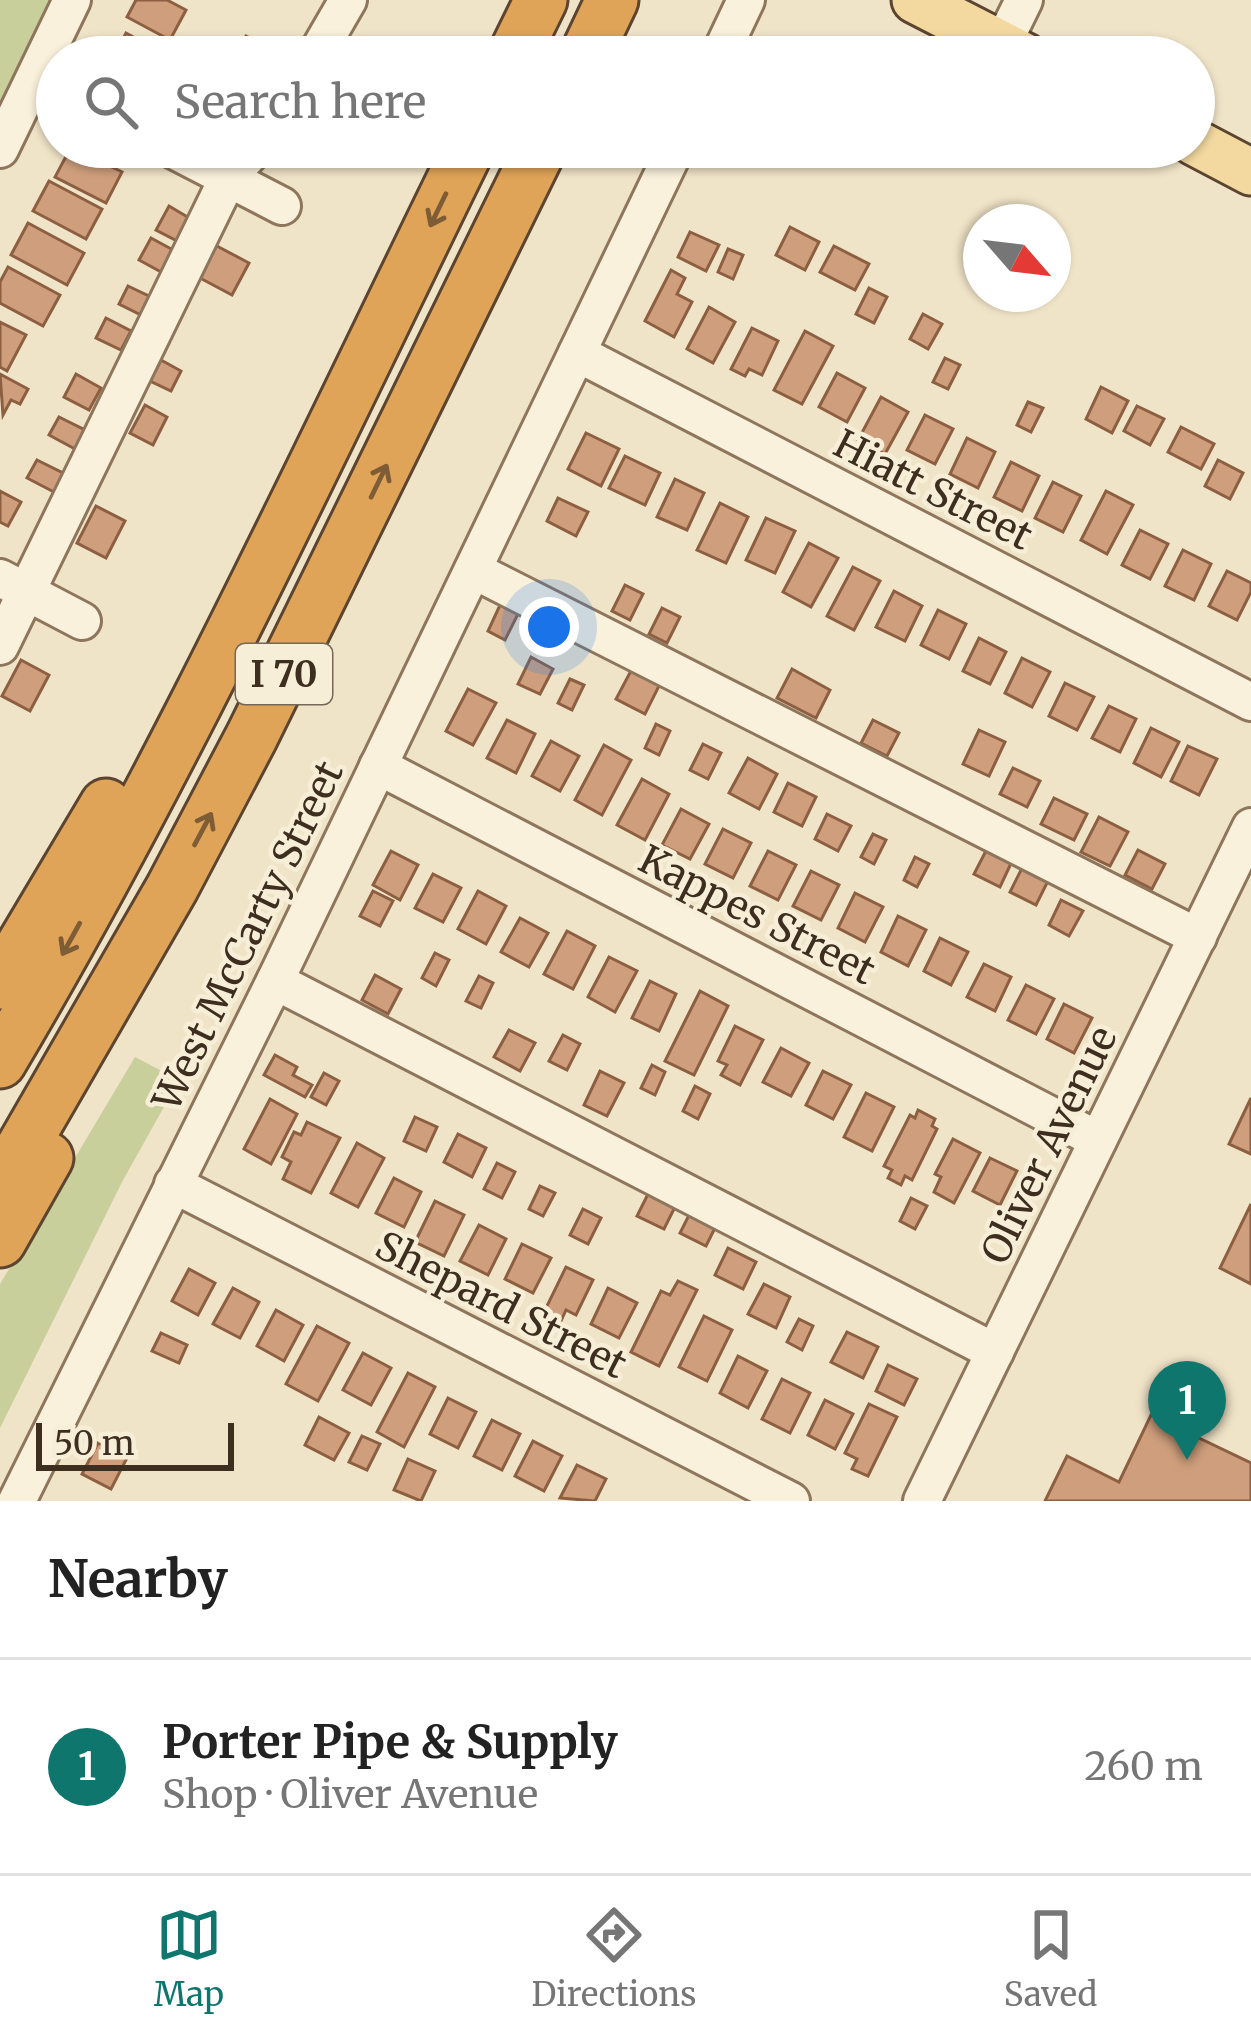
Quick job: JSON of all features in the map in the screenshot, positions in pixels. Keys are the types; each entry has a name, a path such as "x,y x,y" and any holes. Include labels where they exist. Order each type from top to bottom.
{"highway":[{"path":"523,36 541,0"},
{"path":"594,36 612,0"},
{"name":"I 70","path":"0,1062 112,868 197,704 459,168"},
{"name":"I 70","path":"0,1186 172,887 326,590 531,168"},
{"path":"0,983 68,872 407,272"},
{"path":"0,1241 54,1145 172,887"}],"main road":[{"path":"915,0 985,36"},
{"path":"1215,153 1251,172"}],"street":[{"path":"61,36 72,0"},
{"path":"327,36 348,0"},
{"path":"729,36 746,0"},
{"path":"1017,36 1024,0"},
{"path":"0,149 36,97"},
{"path":"209,168 282,206"},
{"path":"0,646 12,585 237,168"},
{"name":"West McCarty Street","path":"17,1501 666,168"},
{"name":"Hiatt Street","path":"577,353 1251,702"},
{"path":"472,570 1198,937"},
{"path":"12,585 82,621"},
{"name":"Kappes Street","path":"378,766 1098,1140"},
{"name":"Oliver Avenue","path":"922,1501 1251,826"},
{"path":"274,981 995,1352"},
{"name":"Shepard Street","path":"173,1184 791,1501"}],"green space":[{"path":"0,0 54,0 36,36 0,111"},
{"path":"135,1057 179,1080 122,1182 0,1428 0,1284"}],"building":[{"path":"136,0 167,0 186,10 172,36 163,36 127,17"},
{"path":"60,168 122,172 106,203 55,177"},
{"path":"49,181 102,209 86,239 33,211"},
{"path":"169,206 191,219 179,242 156,230"},
{"path":"28,223 84,253 67,285 11,255"},
{"path":"790,227 819,242 805,270 776,255"},
{"path":"690,232 719,245 706,271 678,257"},
{"path":"151,238 175,251 163,273 139,260"},
{"path":"215,245 249,263 232,295 198,277"},
{"path":"834,246 869,264 855,290 820,272"},
{"path":"728,249 743,255 733,279 718,272"},
{"path":"8,267 60,295 43,326 0,303 0,282"},
{"path":"671,270 685,278 677,294 692,302 674,337 645,321"},
{"path":"128,286 155,299 145,317 119,304"},
{"path":"869,288 887,297 874,323 856,314"},
{"path":"709,307 735,322 713,363 687,349"},
{"path":"923,314 942,324 928,349 910,339"},
{"path":"106,318 131,331 121,350 96,338"},
{"path":"0,322 26,335 7,371 0,367"},
{"path":"752,328 778,341 762,375 749,369 745,376 731,369"},
{"path":"805,331 833,346 802,404 774,390"},
{"path":"945,358 960,365 948,389 933,382"},
{"path":"161,360 181,371 171,391 150,381"},
{"path":"837,373 865,388 847,422 819,407"},
{"path":"0,374 28,389 20,404 11,400 3,415"},
{"path":"76,374 101,388 89,410 64,397"},
{"path":"1101,387 1128,401 1112,433 1086,419"},
{"path":"881,397 908,412 885,454 858,440"},
{"path":"1028,402 1043,408 1031,432 1017,425"},
{"path":"145,405 167,417 153,445 130,433"},
{"path":"1137,406 1164,419 1150,445 1124,431"},
{"path":"925,415 953,429 935,464 907,450"},
{"path":"59,417 85,430 75,449 49,435"},
{"path":"1181,427 1214,444 1201,469 1168,452"},
{"path":"586,433 619,449 601,486 568,469"},
{"path":"967,438 995,452 978,488 950,474"},
{"path":"625,456 660,473 645,505 609,488"},
{"path":"37,460 63,473 54,492 27,478"},
{"path":"1218,460 1243,473 1230,499 1205,486"},
{"path":"1011,462 1039,476 1022,511 994,497"},
{"path":"675,479 704,493 687,530 657,517"},
{"path":"1053,482 1081,496 1063,532 1035,518"},
{"path":"0,491 21,502 8,526 0,522"},
{"path":"1106,491 1133,505 1107,554 1081,540"},
{"path":"558,498 588,512 576,536 547,521"},
{"path":"720,503 748,517 726,563 697,550"},
{"path":"96,506 125,521 106,558 77,543"},
{"path":"766,518 795,531 775,573 746,560"},
{"path":"1140,530 1168,544 1150,579 1122,565"},
{"path":"809,543 838,558 811,607 783,592"},
{"path":"1183,550 1211,564 1194,600 1165,586"},
{"path":"853,567 880,581 854,630 827,616"},
{"path":"1227,571 1251,583 1237,620 1209,606"},
{"path":"625,585 643,594 630,620 612,611"},
{"path":"894,591 922,606 905,641 876,627"},
{"path":"500,605 518,614 505,640 488,631"},
{"path":"662,608 680,617 667,643 649,634"},
{"path":"938,610 966,624 949,659 921,645"},
{"path":"979,638 1006,652 990,684 963,671"},
{"path":"531,657 553,669 540,694 518,684"},
{"path":"1022,658 1050,672 1032,707 1005,693"},
{"path":"21,660 49,675 30,711 2,696"},
{"path":"633,667 661,682 645,714 616,699"},
{"path":"792,669 830,690 816,718 777,698"},
{"path":"570,679 584,685 572,710 558,703"},
{"path":"1065,683 1094,697 1077,730 1049,716"},
{"path":"468,689 496,703 473,745 446,731"},
{"path":"1109,706 1136,719 1120,752 1092,738"},
{"path":"507,720 535,734 516,773 487,758"},
{"path":"873,720 899,733 887,756 861,743"},
{"path":"656,724 670,731 659,755 645,748"},
{"path":"1151,728 1179,742 1161,777 1134,763"},
{"path":"979,730 1005,742 989,776 963,764"},
{"path":"551,741 579,756 560,791 532,776"},
{"path":"703,744 721,753 708,779 690,770"},
{"path":"604,745 631,760 602,815 575,800"},
{"path":"1188,746 1217,759 1199,795 1171,781"},
{"path":"748,758 777,774 759,809 729,793"},
{"path":"1013,768 1040,781 1027,807 1000,794"},
{"path":"642,779 669,794 645,840 617,825"},
{"path":"788,783 816,797 802,826 774,812"},
{"path":"1054,798 1087,814 1074,840 1041,824"},
{"path":"681,809 709,824 690,859 662,845"},
{"path":"827,814 851,826 838,851 815,839"},
{"path":"1099,817 1128,832 1110,866 1081,852"},
{"path":"723,829 751,843 733,878 705,864"},
{"path":"873,834 886,840 874,864 861,857"},
{"path":"990,843 1015,855 1000,887 974,874"},
{"path":"1138,850 1165,864 1152,889 1125,875"},
{"path":"391,851 418,865 400,900 373,885"},
{"path":"768,851 796,865 778,900 750,886"},
{"path":"915,857 929,864 917,887 904,880"},
{"path":"1024,864 1050,877 1036,905 1010,892"},
{"path":"811,871 839,885 821,920 793,906"},
{"path":"433,874 461,888 443,922 415,908"},
{"path":"373,891 393,901 380,926 360,916"},
{"path":"478,891 506,906 486,944 458,929"},
{"path":"855,893 883,907 865,942 838,928"},
{"path":"1061,900 1083,911 1069,936 1049,925"},
{"path":"898,916 926,930 908,966 881,952"},
{"path":"520,918 548,933 529,967 501,952"},
{"path":"567,931 595,946 573,989 544,974"},
{"path":"940,938 968,952 951,985 924,971"},
{"path":"435,953 449,960 436,986 422,978"},
{"path":"609,957 637,971 615,1012 588,997"},
{"path":"984,964 1011,977 995,1011 967,997"},
{"path":"375,975 401,989 388,1014 362,1000"},
{"path":"479,976 493,983 481,1008 466,1001"},
{"path":"650,981 676,994 659,1031 632,1018"},
{"path":"1026,985 1054,999 1036,1034 1008,1020"},
{"path":"700,991 728,1006 694,1075 665,1061"},
{"path":"1064,1004 1092,1018 1074,1053 1047,1039"},
{"path":"735,1026 763,1040 740,1085 721,1075 727,1065 718,1061"},
{"path":"509,1030 535,1043 520,1071 494,1057"},
{"path":"563,1035 580,1044 567,1070 549,1061"},
{"path":"781,1048 809,1063 791,1096 763,1082"},
{"path":"275,1055 297,1067 293,1075 312,1085 305,1097 264,1075"},
{"path":"652,1065 665,1072 655,1095 641,1088"},
{"path":"600,1071 624,1083 607,1116 584,1105"},
{"path":"823,1071 851,1085 833,1119 806,1105"},
{"path":"324,1073 339,1081 326,1105 311,1097"},
{"path":"695,1086 710,1094 698,1119 683,1111"},
{"path":"866,1093 894,1107 872,1151 844,1137"},
{"path":"1251,1098 1251,1154 1229,1144"},
{"path":"270,1099 297,1114 271,1164 244,1149"},
{"path":"918,1110 935,1119 932,1126 937,1129 912,1180 905,1176 901,1185 888,1178 892,1170 884,1166 910,1115 915,1118"},
{"path":"415,1117 437,1127 426,1151 404,1141"},
{"path":"307,1122 340,1138 311,1193 283,1179 291,1162 282,1157 294,1132 301,1135"},
{"path":"458,1134 486,1148 472,1177 444,1162"},
{"path":"953,1139 980,1153 954,1203 934,1192 941,1177 935,1174"},
{"path":"357,1143 384,1158 358,1207 331,1193"},
{"path":"990,1158 1017,1171 1000,1205 973,1191"},
{"path":"497,1163 515,1172 502,1198 484,1189"},
{"path":"394,1178 421,1192 404,1227 376,1213"},
{"path":"540,1186 555,1193 543,1216 529,1209"},
{"path":"651,1188 678,1201 664,1229 637,1216"},
{"path":"911,1198 927,1206 915,1229 900,1221"},
{"path":"435,1201 464,1215 444,1256 415,1242"},
{"path":"1251,1204 1251,1284 1220,1268"},
{"path":"693,1207 719,1220 706,1246 680,1233"},
{"path":"583,1209 601,1218 588,1244 570,1235"},
{"path":"479,1225 506,1239 488,1275 460,1261"},
{"path":"522,1244 551,1258 533,1293 505,1279"},
{"path":"728,1248 756,1262 743,1289 715,1275"},
{"path":"566,1267 593,1280 576,1315 566,1310 561,1321 544,1312"},
{"path":"189,1269 215,1283 198,1315 172,1301"},
{"path":"678,1281 697,1290 659,1366 631,1352 661,1291 670,1295"},
{"path":"764,1284 790,1297 776,1328 748,1314"},
{"path":"233,1288 259,1302 240,1338 213,1324"},
{"path":"608,1288 637,1303 619,1338 591,1324"},
{"path":"276,1310 303,1325 284,1361 257,1346"},
{"path":"704,1316 732,1330 707,1381 679,1367"},
{"path":"799,1319 813,1326 802,1350 787,1342"},
{"path":"317,1326 349,1343 318,1401 286,1384"},
{"path":"847,1332 878,1347 863,1378 831,1362"},
{"path":"161,1333 187,1345 179,1363 152,1351"},
{"path":"363,1353 391,1368 371,1405 343,1390"},
{"path":"738,1356 767,1371 748,1408 720,1393"},
{"path":"888,1365 917,1379 904,1405 876,1391"},
{"path":"408,1373 435,1387 404,1447 377,1432"},
{"path":"782,1379 810,1393 790,1433 762,1419"},
{"path":"448,1398 476,1412 458,1448 430,1434"},
{"path":"825,1400 853,1414 835,1449 808,1435"},
{"path":"869,1404 897,1417 868,1476 852,1469 857,1459 845,1453"},
{"path":"1151,1415 1251,1463 1251,1501 1045,1501 1067,1456 1119,1482"},
{"path":"319,1417 349,1433 334,1460 305,1445"},
{"path":"492,1420 520,1434 502,1470 474,1456"},
{"path":"362,1436 380,1444 367,1470 349,1462"},
{"path":"533,1441 562,1456 544,1491 515,1476"},
{"path":"98,1443 127,1458 111,1489 82,1474"},
{"path":"408,1459 435,1471 421,1501 394,1490"},
{"path":"577,1465 606,1479 595,1501 560,1498"}],"place":[{"name":"Porter Pipe & Supply","path":"1187,1460"}]}
